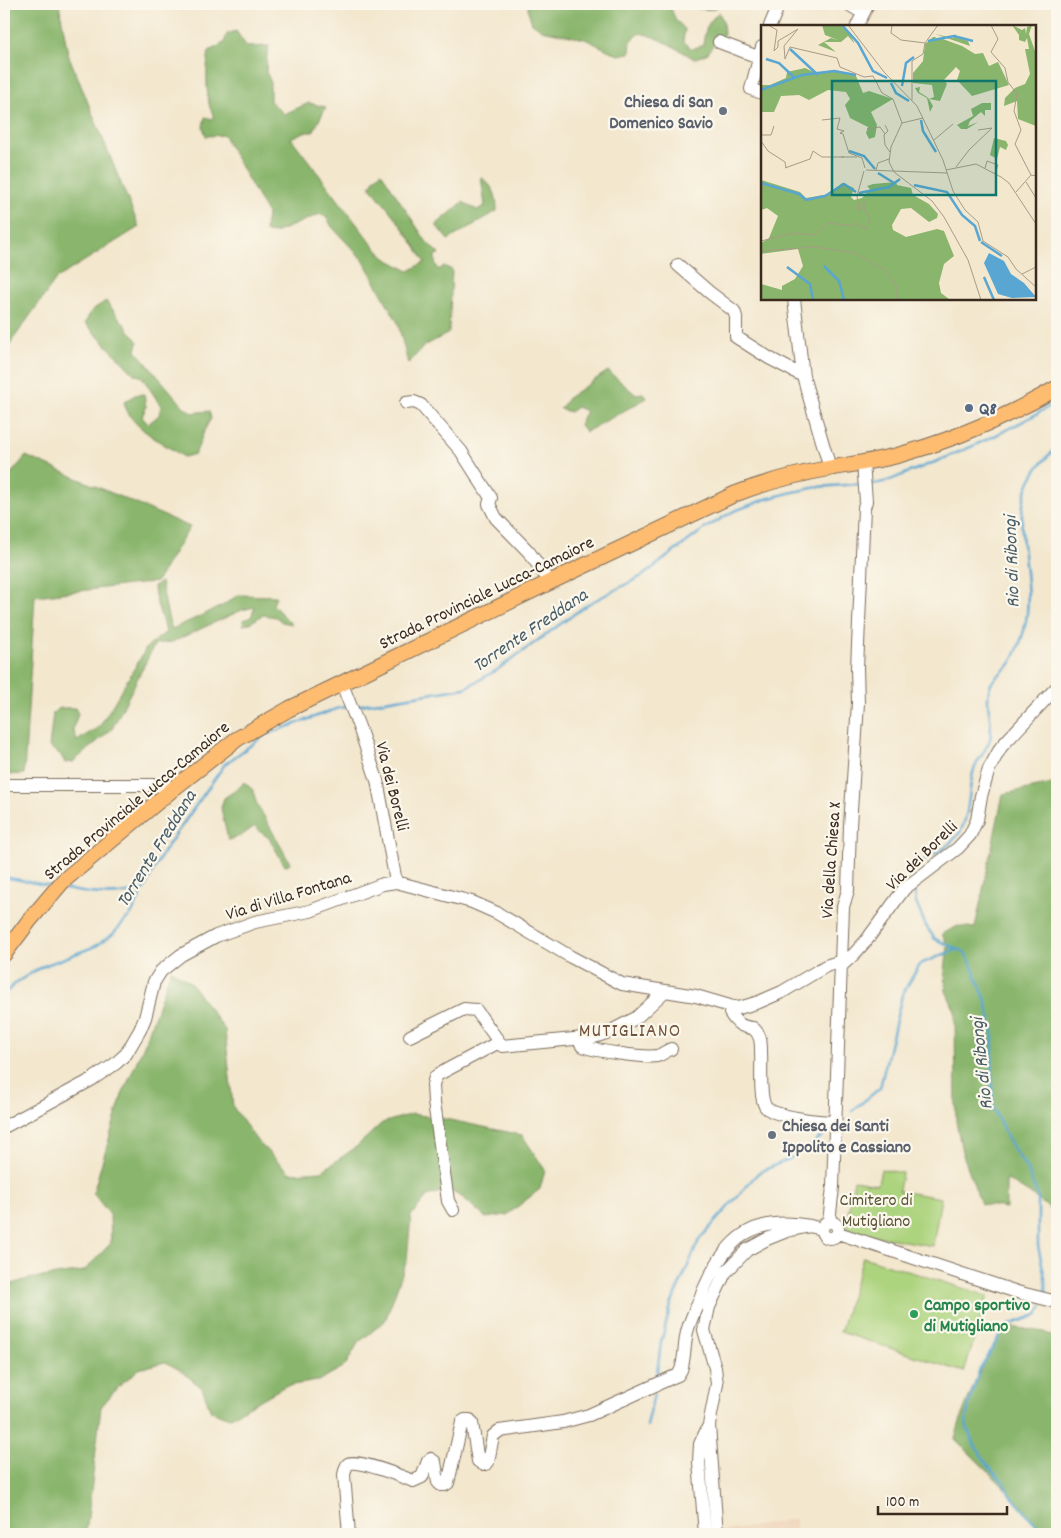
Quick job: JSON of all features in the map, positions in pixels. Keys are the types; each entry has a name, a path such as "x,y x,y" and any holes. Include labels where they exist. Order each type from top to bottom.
{"main road":[{"name":"Strada Provinciale Lucca-Camaiore","path":"4,954 58,887 174,788 237,739 290,709 735,494 761,484 830,468 864,468 966,431 1032,402 1057,388"}],"street":[{"path":"770,25 778,4"},
{"path":"848,4 865,8 857,25"},
{"path":"719,42 760,52 751,89 761,93"},
{"path":"678,265 709,292 734,310 736,336 769,358 803,376"},
{"path":"794,300 800,362 830,468"},
{"path":"406,403 414,402 421,405 461,452 491,498 489,504 496,518 529,552 550,582"},
{"name":"Via della Chiesa X","path":"820,1226 833,1187 844,906 848,890 858,703 857,668 864,508 866,500 864,468"},
{"name":"Via dei Borelli","path":"342,684 377,780 396,882"},
{"name":"Via dei Borelli","path":"841,966 866,941 908,886 958,848 970,835 977,820 981,796 989,769 1001,747 1057,687"},
{"path":"4,785 156,785 174,788"},
{"name":"Via di Villa Fontana","path":"4,1127 91,1080 116,1064 126,1054 140,1030 154,982 161,971 181,955 216,936 254,922 310,911 383,884 396,882 472,902 497,913 610,979 635,987 696,996 738,1008 759,1002 782,992 826,966 835,963 841,966"},
{"path":"410,1036 464,1009 476,1010 502,1046 594,1037 628,1023 665,991"},
{"path":"730,1006 730,1013 739,1025 743,1028 753,1028 760,1036 762,1092 765,1106 773,1112 810,1121 836,1122"},
{"path":"579,1038 582,1046 592,1049 647,1056 658,1056 671,1049"},
{"path":"453,1210 448,1201 434,1102 433,1085 435,1077 499,1042"},
{"path":"349,1534 344,1475 348,1464 354,1462 367,1465 413,1481 422,1477 428,1461 431,1459 435,1462 438,1482 441,1485 445,1485 448,1483 462,1422 465,1420 470,1420 472,1423 478,1461 486,1464 493,1436 499,1430 564,1422 589,1415 678,1375 681,1370 687,1334 693,1314 712,1270 723,1253 734,1241 750,1230 764,1225 781,1223 820,1226"},
{"path":"820,1226 823,1235 827,1238 832,1238 838,1232 1017,1292 1057,1302"},
{"path":"717,1534 709,1426 716,1384 715,1368 704,1330 706,1317 716,1289 725,1272 747,1250 767,1238 787,1231 820,1226"},
{"path":"706,1534 699,1462 700,1444 709,1426"}],"shaded area":[{"path":"795,1519 796,1534 721,1534 721,1532"}],"green space":[{"path":"4,4 59,4 68,54 139,227 57,278 4,352"},
{"path":"528,4 720,4 712,9 684,6 671,9 676,20 685,29 683,41 692,49 703,45 707,27 719,12 723,22 724,34 714,43 708,53 694,59 668,44 640,33 631,41 630,53 618,55 585,39 542,30 532,23"},
{"path":"236,31 247,47 269,46 266,72 270,80 270,101 284,114 309,103 326,107 313,132 304,132 291,138 372,244 385,258 409,271 425,262 413,242 370,187 374,179 381,172 426,241 439,254 435,255 435,263 439,270 444,266 452,270 449,333 424,346 408,364 398,323 363,260 332,227 327,218 320,214 275,233 265,232 267,213 224,135 206,136 203,127 205,117 213,119 207,91 209,51 224,43 227,34"},
{"path":"481,177 494,192 497,211 448,240 436,225 463,202 477,210 485,206"},
{"path":"106,301 138,342 136,351 184,407 192,413 209,411 211,419 195,454 184,457 148,434 132,419 127,411 124,402 135,395 144,394 146,407 142,417 148,424 159,415 161,406 142,377 134,374 85,323 92,310"},
{"path":"608,371 635,394 643,393 647,398 586,432 579,424 586,411 577,407 570,412 560,409 569,397"},
{"path":"26,456 190,527 156,582 35,596 24,774 4,775 4,482"},
{"path":"161,582 172,629 222,606 238,595 276,596 273,605 292,624 282,622 276,617 263,615 243,625 244,620 251,617 255,607 242,610 172,642 155,644 112,729 73,762 65,763 61,755 49,747 53,713 60,708 75,708 78,714 73,729 77,741 100,726 147,647 166,632 154,592 154,586"},
{"path":"244,782 253,790 256,802 290,863 285,866 269,838 255,826 241,836 228,840 221,808 224,798 239,788"},
{"path":"1057,783 1057,1214 1006,1179 1006,1208 981,1204 962,1152 956,1121 955,1011 946,991 945,970 948,946 942,934 958,926 975,928 1003,794"},
{"path":"171,970 190,982 225,1030 233,1107 257,1141 290,1173 322,1171 356,1147 382,1123 412,1114 522,1135 545,1170 540,1189 507,1215 486,1218 462,1197 448,1190 427,1196 411,1216 407,1260 385,1321 358,1343 345,1366 318,1381 285,1386 229,1418 211,1411 202,1388 180,1370 165,1362 139,1369 117,1388 101,1407 86,1534 4,1534 4,1286 28,1279 84,1271 111,1243 110,1215 93,1193 122,1095 144,1045"},
{"name":"Cimitero di Mutigliano","path":"881,1169 902,1173 899,1191 941,1198 933,1246 853,1232 847,1229 846,1224 854,1180 878,1184"},
{"name":"Campo sportivo di Mutigliano","path":"863,1257 988,1296 964,1372 840,1332"},
{"path":"1004,1326 1045,1332 1057,1340 1057,1534 1044,1534 1003,1486 955,1439 976,1381"}],"waterway":[{"name":"Torrente Freddana","path":"868,484 890,480 950,456 1022,422 1057,402"},
{"name":"Rio di Ribongi","path":"913,877 913,871 916,866 950,843 960,832 965,821 973,773 990,739 991,726 988,692 994,680 1010,664 1021,640 1027,615 1027,589 1022,540 1022,515 1026,492 1037,469 1057,448"},
{"name":"Torrente Freddana","path":"354,706 465,688 497,670 588,604 642,576 704,529 732,512 766,499 789,493 817,487 860,484"},
{"name":"Torrente Freddana","path":"4,994 17,982 41,967 96,946 113,934 132,913 164,851 225,764 265,735 346,707"},
{"path":"4,877 51,886"},
{"name":"Rio di Ribongi","path":"914,887 916,903 926,926 935,939 964,952 969,959 986,1001 993,1029 992,1087 994,1110 1009,1141 1028,1171 1038,1198 1038,1246 1046,1282 1046,1295"},
{"path":"64,889 112,895 142,890"},
{"path":"852,1111 880,1088 902,995 920,964 957,949"},
{"path":"656,1380 661,1343 671,1305 699,1240 758,1173 789,1159 813,1144 830,1129"},
{"name":"Rio di Ribongi","path":"1042,1306 1038,1314 1009,1325 1002,1332 979,1371 966,1420 974,1444 992,1471 1002,1480 1009,1493 1044,1534"},
{"path":"647,1426 654,1394"}],"place":[{"name":"Chiesa di San Domenico Savio","path":"723,111"},
{"name":"Q8","path":"969,408"},
{"name":"Chiesa dei Santi Ippolito e Cassiano","path":"772,1135"},
{"name":"Campo sportivo di Mutigliano","path":"914,1314"}],"district":[{"name":"MUTIGLIANO","path":"630,1029"}]}
